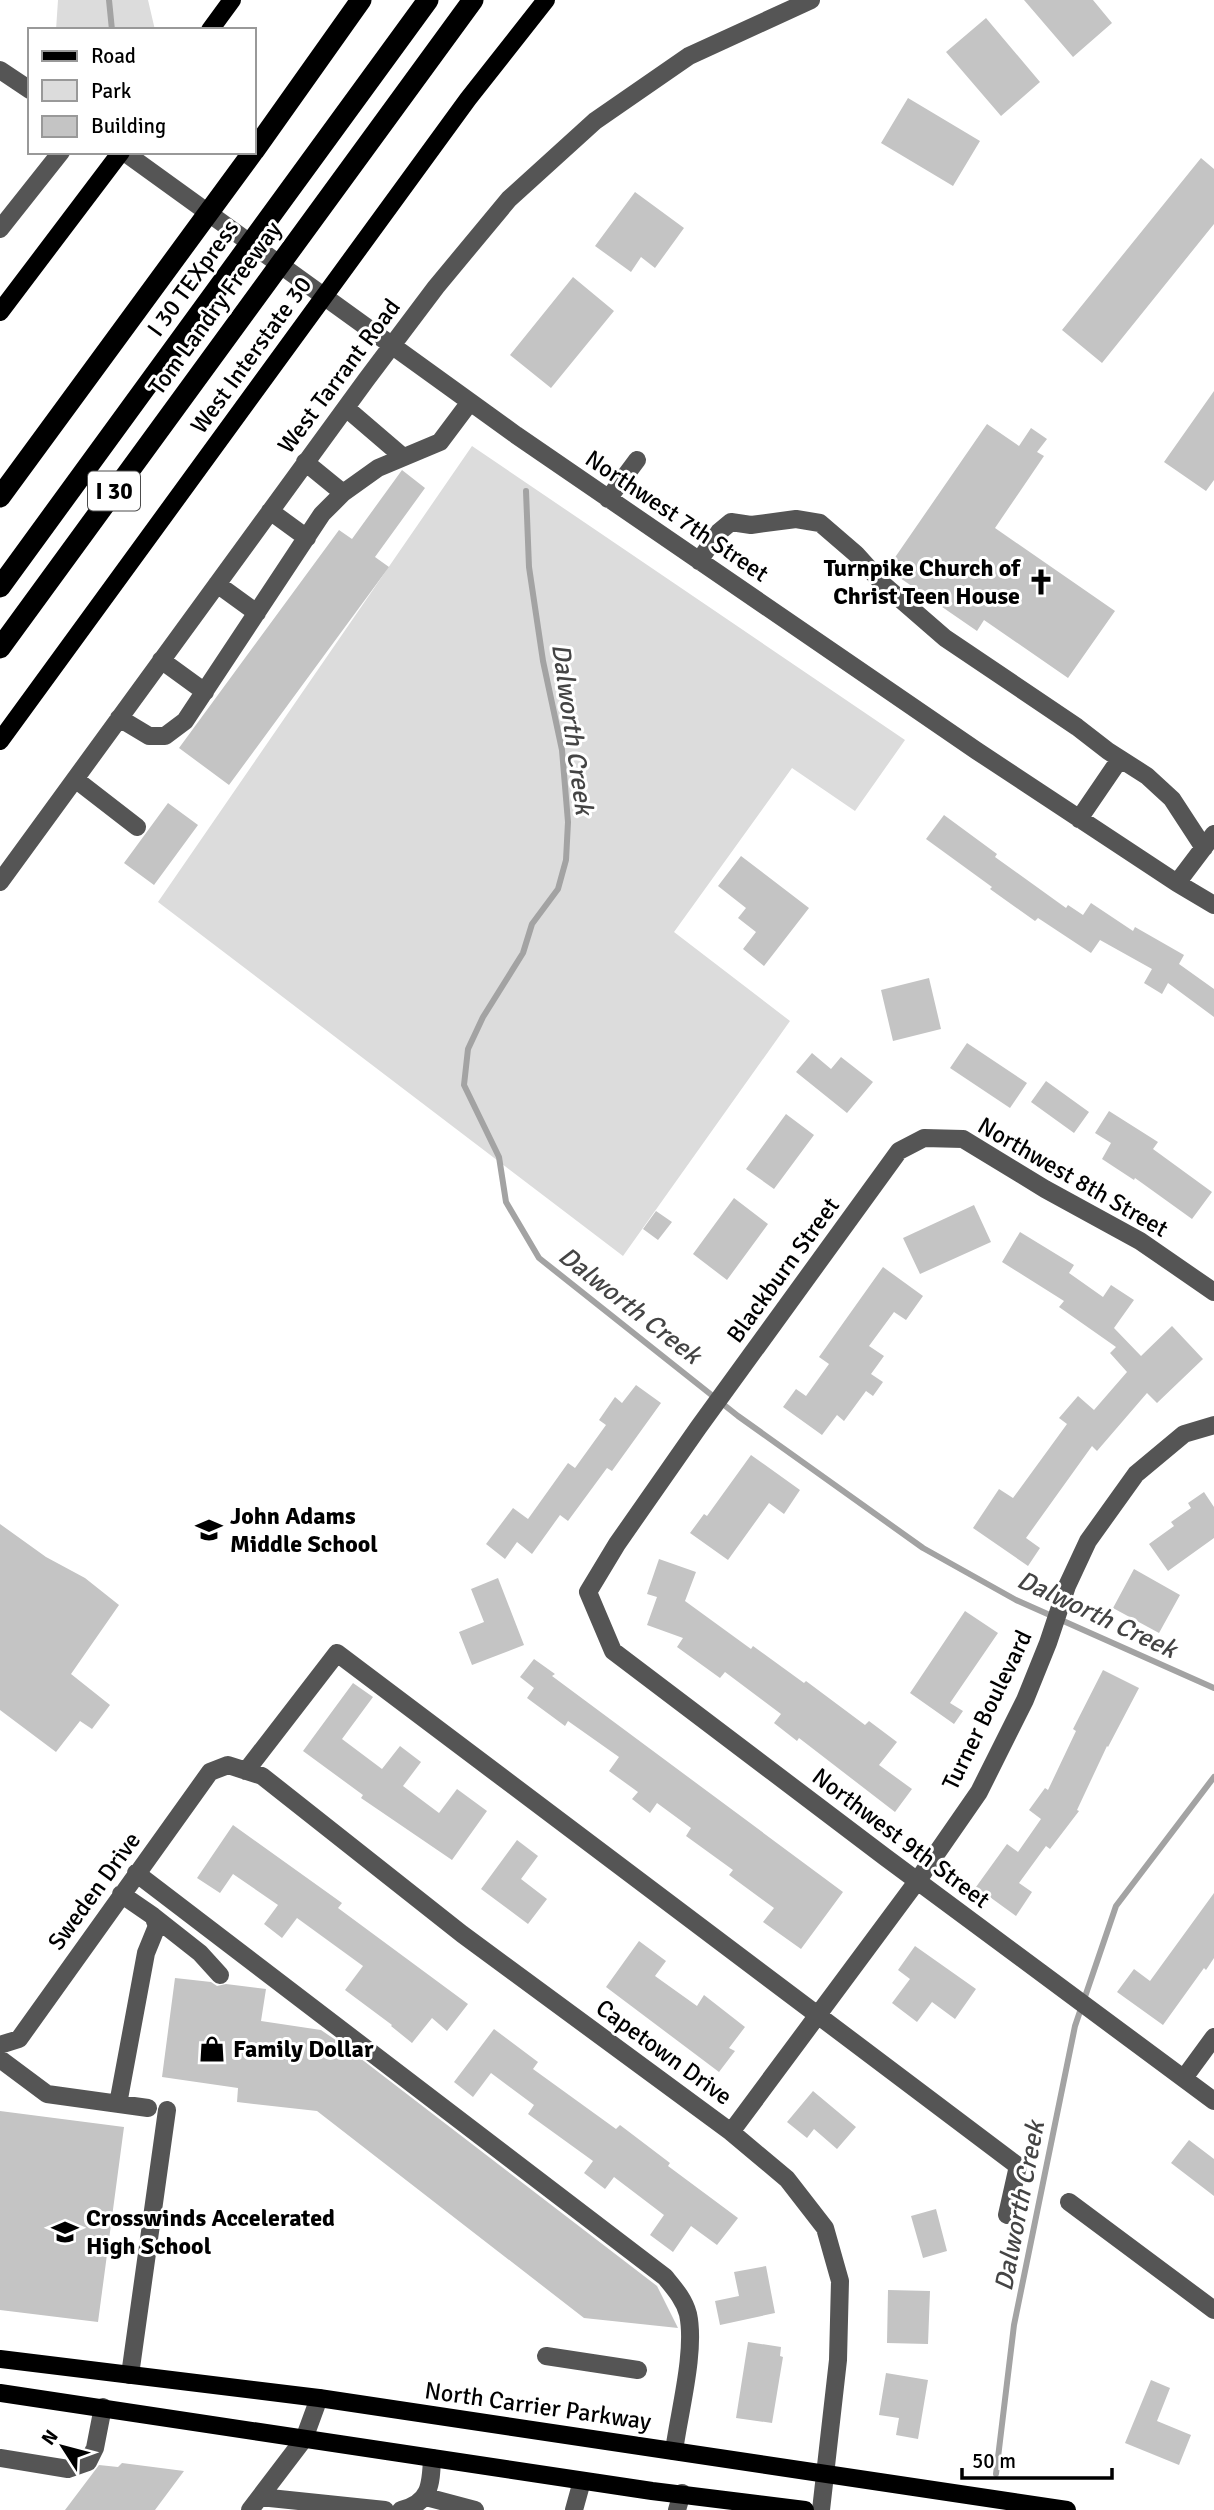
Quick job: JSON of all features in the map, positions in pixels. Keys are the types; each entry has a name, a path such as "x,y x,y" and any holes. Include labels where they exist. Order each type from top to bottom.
{"highway":[{"path":"256,147 361,0"},
{"name":"I 30 TEXpress","path":"0,587 428,0"},
{"name":"Tom Landry Freeway","path":"0,648 473,0"},
{"path":"0,497 251,154"}],"main road":[{"path":"211,28 232,0"},
{"name":"West Interstate 30","path":"0,741 468,99 546,0"},
{"path":"0,312 120,154"},
{"name":"North Carrier Parkway","path":"0,2359 319,2398 1067,2510"},
{"path":"0,2393 582,2481 679,2502 804,2510"}],"street":[{"name":"West Tarrant Road","path":"0,882 391,346 509,199 595,121 689,56 811,0"},
{"path":"0,70 28,89"},
{"path":"0,229 59,154"},
{"name":"Northwest 7th Street","path":"125,154 608,499 1079,819 1214,905"},
{"path":"119,718 149,736 165,736 185,721 322,514 343,493 378,468 440,442 470,402"},
{"path":"346,408 402,456"},
{"path":"608,499 637,460"},
{"path":"305,463 343,493"},
{"path":"270,511 307,538"},
{"path":"699,561 719,532 731,522 751,525 796,519 820,523 856,554 884,585 945,638 1147,775 1172,799 1209,841 1177,883"},
{"path":"217,583 257,613"},
{"path":"162,660 205,692"},
{"path":"1079,819 1120,759"},
{"path":"75,779 137,827"},
{"name":"Northwest 8th Street","path":"899,1151 924,1139 963,1139 1045,1189 1140,1241 1214,1292"},
{"name":"Blackburn Street","path":"588,1592 617,1544 698,1427 899,1151"},
{"name":"Turner Boulevard","path":"731,2133 918,1880 979,1792 1025,1700 1088,1541 1136,1474 1184,1434 1214,1424"},
{"name":"Northwest 9th Street","path":"588,1592 613,1651 1214,2101"},
{"path":"246,1771 337,1653 1018,2166 1007,2215"},
{"name":"Capetown Drive","path":"228,1765 262,1776 463,1934 731,2133 787,2179 825,2228 840,2281 838,2360 821,2510"},
{"name":"Sweden Drive","path":"0,2045 19,2039 210,1772 228,1765"},
{"path":"136,1873 665,2277 680,2296 688,2313 690,2345 674,2451"},
{"path":"121,1895 200,1953 220,1975"},
{"path":"118,2104 146,1953 157,1926 153,1916"},
{"path":"1184,2078 1214,2037"},
{"path":"0,2059 47,2094 148,2108"},
{"path":"130,2375 167,2110"},
{"path":"1069,2202 1214,2310"},
{"path":"546,2357 638,2370"},
{"path":"255,2503 304,2439 319,2398"},
{"path":"0,2458 68,2469 88,2462 95,2448 103,2407"},
{"path":"407,2509 426,2497 432,2473 432,2458"},
{"path":"574,2510 582,2481"},
{"path":"426,2497 462,2509"},
{"path":"255,2503 333,2503 384,2510"}],"green space":[{"path":"58,0 148,0 155,28 56,28"},
{"path":"472,446 905,740 855,811 792,768 674,932 790,1021 623,1256 158,902"}],"building":[{"path":"1024,0 1093,0 1112,23 1073,57"},
{"path":"986,18 1040,82 1001,116 946,52"},
{"path":"908,98 980,141 953,186 881,143"},
{"path":"1201,158 1214,169 1214,224 1102,363 1062,330"},
{"path":"635,192 684,228 655,268 641,257 631,272 595,246"},
{"path":"573,277 614,311 551,388 510,355"},
{"path":"1214,391 1214,480 1206,491 1164,462"},
{"path":"987,424 1019,446 1031,428 1047,439 1037,452 1044,456 995,528 1115,611 1068,678 984,620 977,631 887,569"},
{"path":"402,470 425,488 375,557 389,567 229,785 179,748 339,530 352,539"},
{"path":"168,803 198,825 154,885 124,863"},
{"path":"944,815 997,854 995,857 1066,908 1068,905 1083,915 1091,903 1133,931 1135,927 1184,955 1179,964 1214,989 1214,1017 1168,983 1162,994 1144,983 1152,969 1100,940 1091,953 1038,918 1035,921 990,889 992,887 926,839"},
{"path":"741,856 809,908 764,966 743,949 756,932 738,918 746,908 718,886"},
{"path":"929,978 941,1029 893,1041 881,990"},
{"path":"967,1043 1027,1083 1010,1108 950,1068"},
{"path":"812,1053 831,1069 841,1057 873,1082 847,1113 796,1072"},
{"path":"1046,1081 1089,1112 1074,1133 1031,1102"},
{"path":"1109,1111 1158,1142 1153,1149 1212,1192 1192,1219 1135,1178 1134,1180 1102,1159 1111,1143 1095,1133"},
{"path":"786,1114 814,1135 774,1189 746,1169"},
{"path":"734,1198 768,1224 727,1280 693,1254"},
{"path":"974,1205 991,1242 920,1274 903,1238"},
{"path":"656,1211 672,1222 658,1240 643,1229"},
{"path":"1020,1232 1074,1265 1069,1273 1103,1297 1111,1285 1134,1300 1114,1328 1141,1356 1172,1326 1203,1359 1157,1403 1147,1393 1097,1451 1092,1446 1026,1538 1040,1548 1028,1566 973,1528 999,1489 1013,1498 1067,1424 1059,1418 1078,1396 1094,1410 1127,1372 1110,1353 1116,1347 1059,1307 1064,1301 1002,1262"},
{"path":"883,1267 923,1296 906,1320 894,1312 869,1346 884,1356 871,1374 883,1382 873,1396 866,1391 844,1421 837,1415 822,1435 783,1407 796,1389 806,1396 829,1364 819,1357"},
{"path":"636,1385 661,1403 612,1471 607,1468 568,1521 560,1515 532,1554 517,1542 505,1559 486,1544 513,1508 528,1519 568,1463 575,1468 606,1425 599,1420 615,1397 622,1403"},
{"path":"751,1455 800,1490 784,1514 769,1503 728,1560 690,1533 704,1514 707,1516"},
{"path":"1204,1492 1214,1507 1214,1538 1168,1571 1149,1544 1174,1526 1171,1522 1191,1508 1188,1503"},
{"path":"0,1524 46,1557 85,1578 119,1605 71,1674 110,1705 92,1729 80,1721 56,1752 0,1710"},
{"path":"659,1559 696,1572 685,1601 751,1649 753,1646 804,1683 806,1681 865,1725 869,1721 897,1742 879,1765 912,1789 895,1812 799,1738 797,1741 774,1723 781,1714 725,1672 720,1678 677,1647 683,1638 647,1625 657,1597 647,1594"},
{"path":"1134,1569 1180,1595 1159,1633 1113,1608"},
{"path":"498,1578 524,1645 472,1665 459,1632 484,1622 471,1589"},
{"path":"965,1611 998,1633 950,1703 963,1711 954,1724 910,1693"},
{"path":"534,1659 555,1674 552,1676 843,1892 801,1949 763,1922 774,1908 729,1875 733,1870 686,1836 691,1828 657,1803 650,1813 632,1799 638,1792 609,1771 619,1757 568,1721 565,1726 527,1698 534,1688 520,1677"},
{"path":"1103,1670 1139,1688 1107,1746 1077,1810 1079,1811 1050,1849 1046,1846 1019,1883 1032,1892 1016,1916 976,1887 1007,1844 1018,1852 1041,1819 1029,1810 1045,1788 1048,1790 1076,1731 1073,1729"},
{"path":"353,1683 373,1697 342,1739 382,1769 400,1746 421,1762 403,1786 439,1813 457,1789 487,1811 452,1860 361,1798 363,1795 303,1751"},
{"path":"233,1825 342,1903 338,1908 468,2004 447,2031 432,2018 412,2043 345,1990 363,1966 297,1918 282,1938 264,1924 278,1905 233,1874 220,1893 197,1878"},
{"path":"517,1840 538,1856 521,1879 547,1899 528,1924 481,1889"},
{"path":"1214,1893 1214,1958 1163,2025 1117,1992 1134,1969 1150,1981"},
{"path":"639,1941 666,1961 655,1976 697,2006 704,1995 745,2027 729,2048 735,2051 719,2072 606,1987"},
{"path":"915,1946 976,1989 955,2019 932,2002 917,2022 892,2003 910,1979 898,1970"},
{"path":"175,1978 211,1982 217,1986 226,1984 266,1989 261,2021 321,2030 343,2045 657,2286 678,2328 584,2318 317,2111 237,2102 238,2088 162,2077"},
{"path":"494,2029 538,2062 533,2069 616,2129 620,2125 670,2163 668,2166 738,2218 717,2245 691,2226 673,2252 650,2235 664,2215 614,2177 605,2189 584,2173 593,2161 528,2114 534,2105 491,2073 473,2097 454,2082"},
{"path":"813,2091 856,2127 837,2149 814,2129 807,2138 787,2122"},
{"name":"Crosswinds Accelerated High School","path":"0,2111 124,2127 98,2322 0,2310"},
{"path":"1189,2140 1214,2159 1214,2196 1171,2163"},
{"path":"936,2209 947,2251 923,2258 911,2216"},
{"path":"766,2266 775,2313 720,2325 715,2301 739,2296 734,2272"},
{"path":"888,2290 930,2291 928,2344 887,2343"},
{"path":"748,2342 781,2347 780,2356 783,2357 772,2423 736,2418"},
{"path":"886,2373 928,2380 918,2439 896,2435 899,2418 879,2415"},
{"path":"1151,2380 1170,2388 1157,2421 1191,2435 1179,2465 1125,2443"},
{"path":"122,2463 184,2471 155,2510 65,2510 99,2465 118,2467"}],"waterway":[{"name":"Dalworth Creek","path":"109,0 112,28"},
{"name":"Dalworth Creek","path":"526,491 529,567 543,661 562,750 568,822 566,860 558,889 532,924 523,953 483,1017 468,1049 464,1085 499,1157 506,1202 539,1258 738,1416 923,1548 1016,1600 1214,1688"},
{"name":"Dalworth Creek","path":"996,2474 1014,2325 1075,2026 1116,1906 1214,1777"}],"place":[{"name":"Turnpike Church of Christ Teen House","path":"1041,582"},
{"name":"John Adams Middle School","path":"209,1530"},
{"name":"Family Dollar","path":"212,2049"},
{"name":"Crosswinds Accelerated High School","path":"65,2232"}]}
